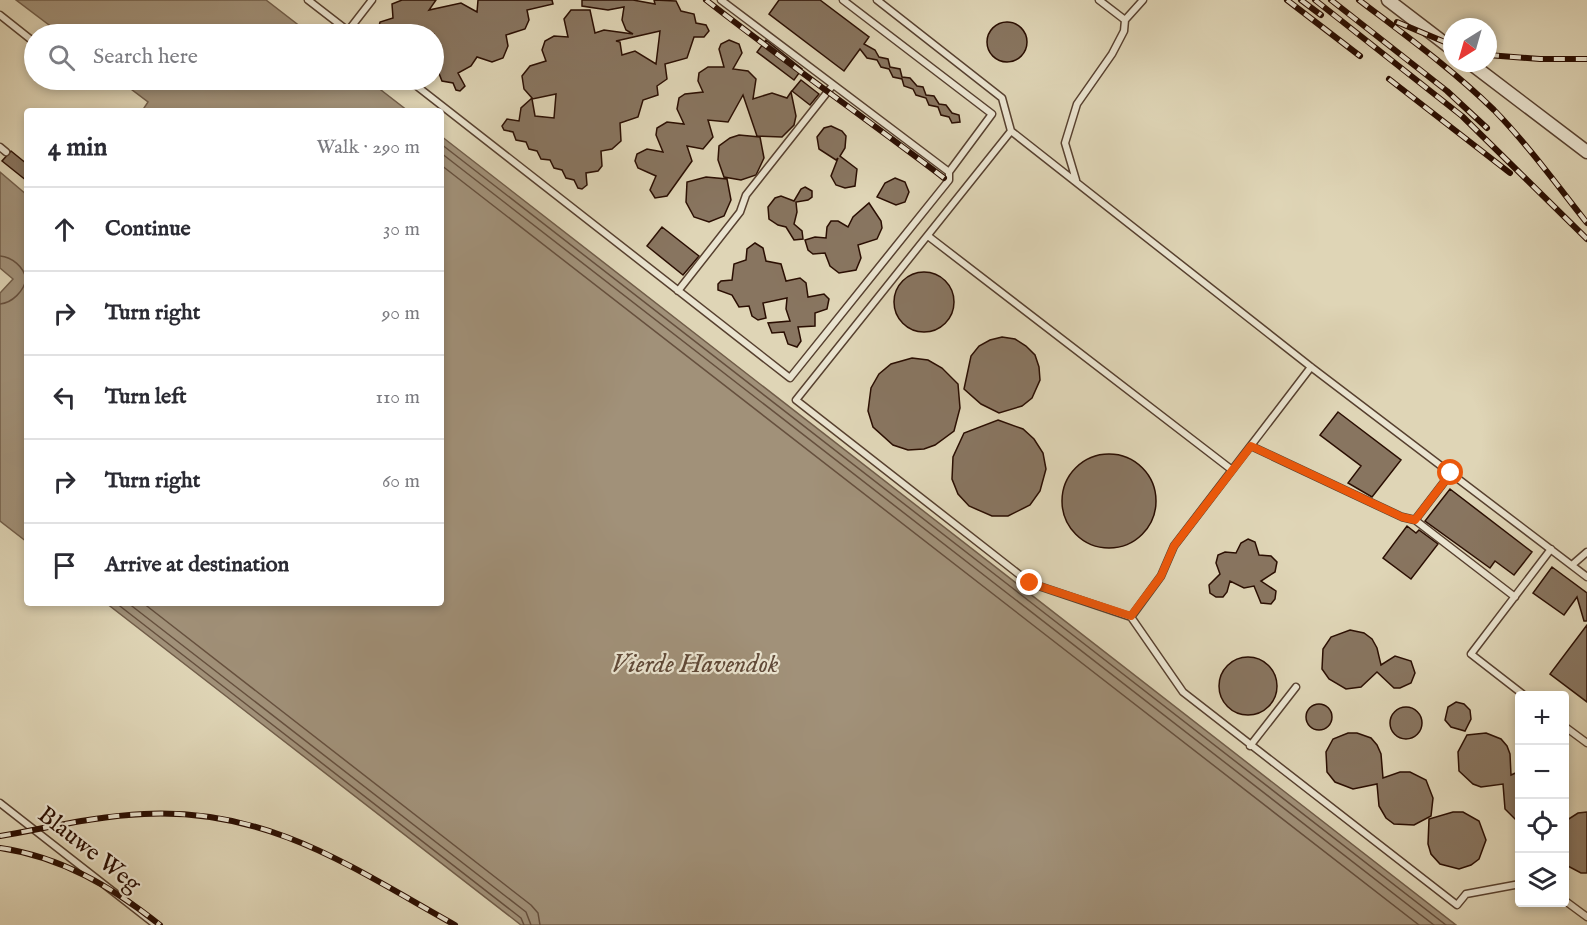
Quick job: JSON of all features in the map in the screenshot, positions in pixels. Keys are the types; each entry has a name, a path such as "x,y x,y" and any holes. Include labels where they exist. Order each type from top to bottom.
{"street":[{"path":"1388,0 1443,42"},
{"path":"1482,72 1587,152"}],"lane":[{"path":"308,0 339,24"},
{"path":"356,24 372,0"},
{"path":"721,0 949,172"},
{"path":"422,90 790,378 949,180 949,172 992,114 843,0"},
{"path":"878,0 1002,98 1011,131 1311,367 1587,577"},
{"path":"1099,0 1125,20"},
{"path":"1076,181 1065,143 1077,104 1112,54 1124,31 1125,20 1143,0"},
{"path":"0,15 24,34"},
{"path":"678,291 740,212 747,195 834,85"},
{"path":"1011,131 796,400 1030,583 1131,616 1183,692 1457,905 1466,894 1515,885"},
{"path":"0,147 6,152"},
{"path":"928,236 1232,470"},
{"path":"1131,616 1161,576 1174,546 1311,367"},
{"path":"1251,446 1402,517 1415,520 1515,597"},
{"path":"1415,520 1451,473"},
{"path":"1519,691 1471,654 1551,549"},
{"path":"1572,565 1587,552"},
{"path":"1250,746 1296,687"},
{"path":"1569,730 1587,743"},
{"name":"Blauwe Weg","path":"0,803 156,925"},
{"path":"1569,904 1587,917"}],"water":[{"path":"16,0 266,0 297,24 48,24"},
{"path":"132,90 381,90 404,108 144,108 148,102"},
{"name":"Vierde Havendok","path":"444,138 1456,925 521,925 110,606 444,606"},
{"path":"0,172 24,192 24,540 0,521 0,293 13,279 0,268"}],"building":[{"path":"402,0 436,0 429,10 461,3 477,12 478,0 552,0 553,4 527,10 529,20 525,29 506,35 508,46 503,58 492,62 477,57 471,66 458,73 465,86 460,91 456,90 453,83 444,81 444,24 380,24 393,18 392,4"},
{"path":"582,0 633,0 655,4 654,0 676,1 681,11 694,14 696,23 706,25 709,31 704,37 694,37 687,58 665,64 667,79 657,86 658,95 643,100 638,117 620,123 621,141 612,149 601,151 602,166 598,171 586,173 587,185 582,189 578,188 574,180 566,178 562,170 554,168 550,160 541,159 537,151 529,149 526,142 516,140 513,132 504,130 502,126 507,119 519,121 521,108 532,98 524,89 522,76 530,66 546,61 542,50 545,41 554,36 568,37 564,19 571,10 590,10 595,33 604,30 633,34 626,30 622,20 624,7 608,10 582,6","holes":["660,31 656,64 635,51 622,55 620,42 616,41","556,94 554,118 535,116 532,99"]},
{"path":"779,0 820,0 869,37 864,44 875,50 879,57 888,59 890,67 900,69 902,77 910,78 917,86 923,87 926,95 934,96 939,104 946,105 952,113 959,115 960,122 952,123 949,117 941,115 938,107 929,105 926,98 916,95 913,89 904,86 902,79 893,77 889,69 881,67 877,60 867,58 860,49 844,71 769,14"},
{"path":"1007,22 1021,28 1027,42 1021,56 1007,62 993,56 987,42 993,28"},
{"path":"729,40 739,44 742,53 733,69 748,71 756,79 753,99 772,93 787,98 791,92 796,116 794,125 782,137 757,136 743,95 728,122 708,120 713,137 703,149 687,146 692,161 667,196 655,198 650,190 656,176 638,168 635,161 637,154 647,149 663,152 656,135 657,128 667,122 684,124 677,109 679,98 685,94 703,92 698,81 699,73 708,67 724,67 719,49 721,44"},
{"path":"766,40 802,69 794,80 757,52"},
{"path":"801,80 819,94 810,105 792,91"},
{"path":"831,126 842,131 846,136 845,148 840,156 857,169 855,186 845,188 836,185 831,176 838,158 836,160 819,149 817,137 824,128"},
{"path":"739,135 760,137 764,158 756,175 741,180 724,177 718,160 719,146"},
{"path":"11,151 24,162 24,179 2,161"},
{"path":"706,177 727,179 731,200 724,216 709,222 694,217 686,202 687,182"},
{"path":"895,178 905,182 909,192 905,202 896,205 877,197 885,183"},
{"path":"805,187 812,191 812,197 796,202 797,212 794,224 802,231 803,239 794,240 786,227 769,219 768,207 775,198 781,196 794,201 801,189"},
{"path":"869,203 881,221 882,228 877,239 858,245 861,258 856,270 839,273 830,266 825,253 813,254 808,250 805,240 815,237 826,238 827,227 831,221 838,221 848,227 853,217"},
{"path":"662,227 699,256 683,275 647,246"},
{"path":"755,243 763,248 766,261 781,264 786,281 800,278 806,283 808,297 824,294 829,299 827,309 815,313 815,326 798,327 801,341 797,347 788,344 784,332 772,333 768,323 790,321 786,309 787,298 763,303 766,318 758,320 752,316 749,306 739,307 732,295 718,290 718,284 721,281 732,280 734,264 746,260 747,249"},
{"path":"918,272 930,272 941,277 949,285 954,302 952,314 941,327 930,332 918,332 907,327 899,319 894,308 894,296 899,285 907,277"},
{"path":"1002,337 1015,339 1035,355 1040,380 1032,398 1022,406 999,413 981,404 964,389 971,356 979,346"},
{"path":"912,358 928,360 942,368 958,384 960,408 954,431 935,445 924,449 908,450 893,445 873,427 868,411 871,388 879,374 891,364"},
{"path":"1338,412 1401,460 1372,497 1348,483 1361,466 1320,435"},
{"path":"998,420 1023,429 1034,439 1043,453 1046,469 1040,491 1030,505 1008,516 992,516 969,506 958,494 952,479 953,457 964,433"},
{"path":"1109,454 1127,458 1142,468 1152,483 1156,501 1152,519 1142,534 1127,544 1109,548 1091,544 1076,534 1066,519 1062,501 1066,483 1076,468 1091,458"},
{"path":"1450,489 1532,552 1514,575 1495,561 1490,568 1425,521"},
{"path":"1407,526 1416,533 1419,530 1438,544 1411,579 1383,558"},
{"path":"1248,539 1255,542 1259,555 1271,556 1277,562 1275,572 1261,581 1276,591 1275,599 1271,604 1261,603 1254,586 1244,588 1230,581 1223,597 1216,597 1210,593 1209,585 1220,574 1216,563 1218,555 1225,552 1236,553 1241,543"},
{"path":"1552,567 1587,593 1587,621 1584,621 1577,597 1564,615 1533,593"},
{"path":"1587,625 1587,702 1550,674"},
{"path":"1350,630 1364,633 1372,639 1381,665 1395,656 1411,661 1415,673 1411,683 1394,688 1377,672 1361,687 1346,689 1329,679 1322,669 1323,649 1331,637"},
{"path":"1242,657 1254,657 1269,665 1277,680 1277,692 1269,707 1254,715 1242,715 1227,707 1219,692 1219,680 1227,665"},
{"path":"1456,702 1464,704 1470,710 1471,719 1465,731 1451,727 1445,720 1448,707"},
{"path":"1319,704 1328,708 1332,717 1328,726 1319,730 1310,726 1306,717 1310,708"},
{"path":"1406,707 1417,712 1422,723 1417,734 1406,739 1395,734 1390,723 1395,712"},
{"path":"1348,733 1357,733 1371,738 1377,745 1381,754 1383,778 1400,772 1410,772 1426,780 1433,798 1431,816 1414,825 1394,824 1386,818 1379,806 1377,784 1353,789 1335,782 1327,772 1326,752 1333,739"},
{"path":"1486,733 1501,739 1507,746 1510,754 1511,775 1515,773 1515,819 1505,809 1503,784 1481,787 1473,784 1459,771 1458,752 1467,735"},
{"path":"1453,812 1463,812 1479,821 1486,840 1479,859 1459,869 1440,864 1431,854 1428,844 1429,819"},
{"path":"1587,812 1587,873 1581,873 1569,867 1569,819 1578,813"}],"railway":[{"path":"706,0 944,178"},
{"path":"1287,0 1360,56"},
{"path":"1301,0 1321,15"},
{"path":"1315,0 1462,116 1587,239"},
{"path":"1331,0 1447,91 1487,128"},
{"path":"1359,0 1445,66 1494,110 1587,223"},
{"path":"1397,22 1443,41"},
{"path":"1497,56 1587,59"},
{"path":"1389,79 1510,173"},
{"path":"0,836 126,815 189,815 231,821 270,831 344,863 455,925"},
{"path":"0,848 23,852 65,866 105,886 160,925"}],"route":[{"path":"1030,583 1131,616 1161,576 1174,546 1251,446 1402,517 1415,520 1451,473"}]}
